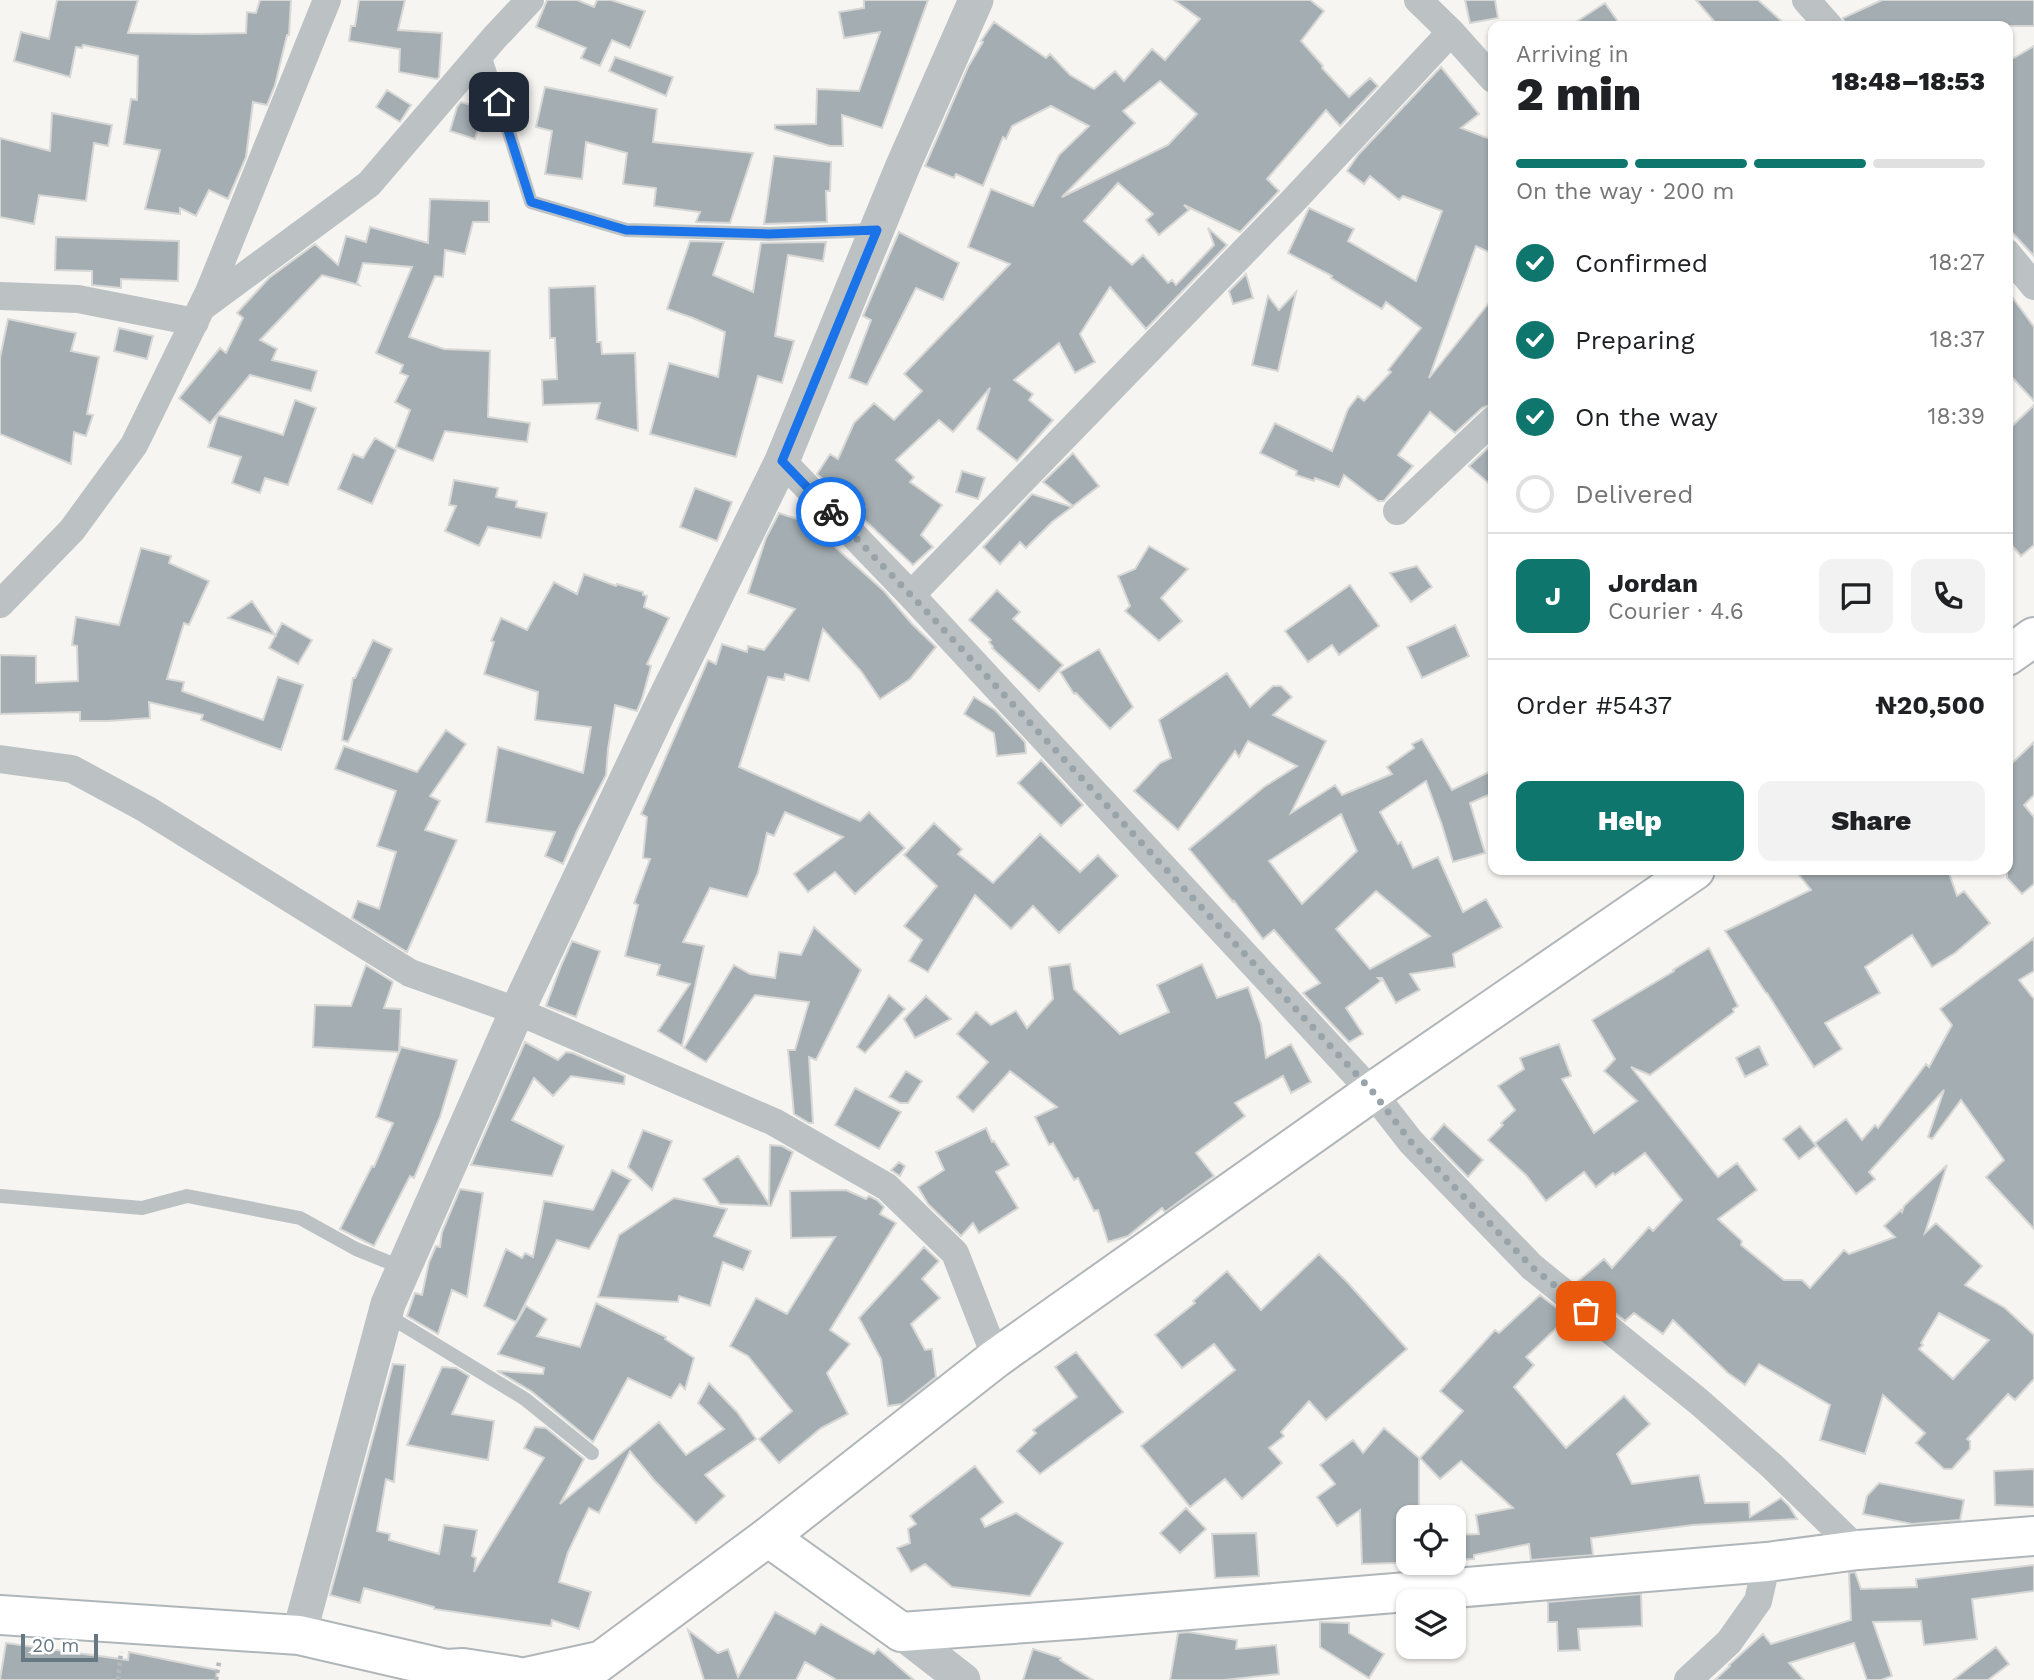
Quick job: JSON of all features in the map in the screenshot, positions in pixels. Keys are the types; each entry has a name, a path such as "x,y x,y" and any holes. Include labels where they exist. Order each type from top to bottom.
{"main road":[{"path":"2013,652 2034,637"},
{"path":"0,1615 299,1635 452,1674 463,1668 519,1678 588,1670 768,1538 996,1358 1372,1091 1688,875"},
{"path":"768,1538 901,1632 1767,1562 1858,1550 2034,1536"}],"street":[{"path":"0,604 72,530 134,445 199,314 327,0"},
{"path":"0,296 78,299 199,314 369,184 482,51 530,0"},
{"path":"299,1635 386,1314 404,1268 517,1010 782,461 976,0"},
{"path":"1418,0 1488,73"},
{"path":"1806,0 1825,21"},
{"path":"911,595 1292,202 1451,32"},
{"path":"2013,260 2034,286"},
{"path":"1397,511 1488,425"},
{"path":"782,461 911,595 1372,1091 1411,1142 1532,1267 1698,1401 1772,1466 1858,1550"},
{"path":"0,759 72,769 146,809 410,973 517,1010 774,1122 887,1187 955,1253 996,1358"},
{"path":"1688,1680 1729,1642 1758,1601 1767,1562"},
{"path":"901,1632 962,1680"}],"lane":[{"path":"482,51 531,202 626,230 769,234 877,230"},
{"path":"0,1196 142,1208 187,1196 300,1218 356,1249 404,1268"},
{"path":"386,1314 525,1399 592,1453"}],"building":[{"path":"57,0 138,0 128,33 202,34 246,33 247,12 256,13 260,0 291,0 289,35 275,85 267,105 253,102 246,157 228,199 209,190 196,216 180,208 180,214 145,209 160,150 124,144 131,99 137,100 138,56 83,45 82,48 76,47 70,77 14,61 21,32 49,39"},
{"path":"359,0 405,0 398,30 442,33 439,77 437,79 399,72 400,49 349,41 351,26 355,26"},
{"path":"547,0 577,0 594,7 597,0 611,0 645,11 630,48 612,40 600,66 581,58 586,48 536,27"},
{"path":"864,0 928,0 882,128 842,115 843,146 830,146 775,129 775,125 816,124 817,89 859,91 880,32 844,38 839,12 864,8"},
{"path":"1174,0 1310,0 1324,11 1301,41 1322,68 1349,97 1370,78 1378,86 1340,126 1326,110 1267,179 1279,191 1240,232 1184,205 1189,210 1159,235 1146,220 1153,214 1118,183 1084,221 1132,265 1143,255 1168,283 1172,280 1176,285 1214,245 1208,228 1227,245 1146,329 1110,287 1080,334 1095,362 1075,373 1059,343 1014,380 1033,394 1029,400 1053,420 1017,461 977,429 990,388 953,432 939,420 896,460 914,477 910,482 942,505 921,535 933,547 913,565 859,515 865,507 817,474 830,454 838,459 854,423 874,403 894,420 922,391 904,374 1010,264 968,247 991,189 1033,206 1059,155 1089,126 1051,106 1012,126 1006,139 1003,137 983,186 956,174 954,178 925,166 968,67 983,42 981,41 994,22 1046,58 1050,54 1070,75 1094,89 1115,71 1124,81 1152,49 1165,60 1200,19","holes":["1160,81 1197,114 1168,145 1062,197 1135,123 1123,111"]},
{"path":"1465,0 1495,0 1498,18 1470,23"},
{"path":"1696,0 1758,0 1781,21 1714,21"},
{"path":"1882,0 2034,0 2034,26 2013,26 2013,21 1844,21 1843,18"},
{"path":"1605,3 1618,21 1578,21"},
{"path":"2034,46 2034,256 2013,233 2013,58"},
{"path":"615,57 673,77 666,96 609,71"},
{"path":"1441,67 1479,114 1461,128 1488,138 1488,252 1476,246 1429,378 1488,304 1488,406 1482,408 1455,433 1430,412 1398,455 1413,466 1384,501 1378,501 1344,475 1339,487 1315,478 1314,481 1296,475 1297,471 1260,453 1275,423 1332,451 1348,409 1358,396 1364,401 1391,372 1388,370 1421,328 1386,302 1382,309 1331,278 1332,276 1288,253 1309,208 1354,229 1348,241 1416,281 1442,211 1403,196 1399,200 1370,176 1364,184 1347,171 1358,155"},
{"path":"545,87 657,109 653,142 753,153 730,223 696,222 700,212 654,206 656,188 623,184 627,153 586,142 582,179 545,174 552,131 536,127"},
{"path":"387,90 411,105 400,122 376,107"},
{"path":"461,102 484,109 475,139 450,131"},
{"path":"52,113 112,125 108,146 94,143 86,201 39,195 34,224 0,217 0,138 50,151"},
{"path":"774,156 831,162 830,191 826,191 827,222 764,224"},
{"path":"430,199 489,201 489,222 473,222 465,254 445,250 443,277 435,276 409,337 444,349 490,351 488,417 530,423 527,442 445,431 433,461 396,447 410,410 395,402 408,376 400,373 403,365 376,353 412,267 363,263 357,283 359,285 322,275 260,340 277,349 272,360 317,371 311,391 250,375 210,423 179,398 220,348 226,353 243,318 237,313 269,278 315,244 338,265 346,236 366,242 370,227 428,243"},
{"path":"899,232 959,263 943,300 916,288 867,385 849,378 871,320 863,316"},
{"path":"56,237 179,241 178,281 121,279 121,288 92,285 92,271 55,270"},
{"path":"690,241 724,242 713,275 753,292 761,243 826,242 823,261 788,255 775,336 794,341 782,383 758,376 736,457 650,434 669,363 718,377 725,332 667,309"},
{"path":"1246,274 1253,298 1233,304 1229,291"},
{"path":"595,286 597,342 601,342 602,354 635,353 638,431 596,419 600,403 543,405 542,380 557,379 555,338 550,338 549,288"},
{"path":"1296,292 1278,371 1252,365 1268,296 1279,310"},
{"path":"2013,298 2034,327 2034,401 2013,378"},
{"path":"8,319 76,333 71,351 99,357 87,414 93,415 86,436 74,432 71,464 0,434 0,358"},
{"path":"119,328 153,336 147,359 114,351"},
{"path":"295,400 316,408 288,485 265,478 260,493 232,483 241,457 208,447 218,415 283,435"},
{"path":"2034,405 2034,545 2021,556 2013,547 2013,425"},
{"path":"375,438 396,450 372,504 338,489 353,454 363,458"},
{"path":"1488,448 1488,483 1469,466"},
{"path":"1073,453 1099,486 1073,506 1043,482"},
{"path":"962,471 985,478 978,499 956,492"},
{"path":"454,480 498,488 496,497 517,501 516,507 547,513 541,538 488,527 479,546 445,531 456,506 449,505"},
{"path":"695,488 732,502 717,541 680,527"},
{"path":"1032,494 1072,507 1052,522 1026,548 1020,542 1000,564 983,547"},
{"path":"779,513 824,528 837,542 835,547 884,591 936,647 910,679 880,699 861,671 823,629 809,681 785,674 784,680 768,677 739,767 860,821 869,812 905,848 855,894 835,872 808,892 794,874 843,837 785,812 774,836 767,833 758,873 747,897 710,888 683,942 704,946 682,1046 658,1031 690,984 657,975 660,965 625,956 638,905 634,903 650,859 643,858 647,817 641,814 708,660 716,664 722,644 747,652 748,646 764,650 795,609 748,593 766,538"},
{"path":"1149,546 1188,569 1161,598 1182,621 1159,641 1125,611 1130,606 1118,576 1135,569"},
{"path":"141,548 171,556 169,563 209,581 189,625 184,623 167,679 184,682 182,691 263,720 278,677 303,685 281,750 201,720 203,715 149,702 150,718 80,721 80,712 0,714 0,655 36,656 36,683 78,681 77,646 72,645 76,617 119,625"},
{"path":"1417,566 1432,587 1411,602 1390,573"},
{"path":"584,574 616,586 617,584 643,592 643,595 647,596 644,607 669,618 647,664 651,666 637,711 615,705 606,775 563,864 545,856 555,832 486,822 498,747 583,773 591,727 535,720 538,692 484,674 494,642 491,641 501,618 527,630 554,582 577,594"},
{"path":"1350,585 1379,626 1339,655 1332,645 1308,662 1285,631"},
{"path":"997,590 1020,612 1013,619 1063,665 1039,691 992,648 989,642 991,640 969,620"},
{"path":"252,601 275,635 228,618"},
{"path":"282,623 312,640 298,664 269,648"},
{"path":"1455,625 1469,656 1422,678 1407,647"},
{"path":"373,640 392,649 348,742 342,740 353,678"},
{"path":"1099,649 1133,707 1110,729 1076,693 1074,694 1060,672"},
{"path":"1227,673 1250,707 1273,686 1281,686 1292,697 1273,715 1326,741 1291,813 1335,785 1342,795 1392,774 1387,767 1414,748 1412,744 1422,739 1452,790 1488,772 1488,795 1470,803 1485,853 1453,862 1426,781 1380,812 1398,844 1401,842 1413,868 1438,857 1463,912 1486,899 1502,927 1453,954 1455,967 1410,974 1420,990 1396,1003 1382,978 1378,978 1381,981 1346,1008 1363,1034 1349,1042 1303,993 1320,983 1274,930 1263,939 1189,849 1264,787 1297,766 1248,741 1239,757 1235,751 1178,830 1134,791 1160,763 1171,758 1159,720","holes":["1341,814 1357,851 1302,904 1269,861","1376,891 1430,936 1370,969 1336,929"]},
{"path":"974,697 995,710 1025,742 1026,753 997,756 994,733 964,714"},
{"path":"446,730 466,744 430,796 440,801 425,830 457,840 407,952 352,918 358,901 379,909 396,852 377,846 396,791 335,769 344,746 417,772"},
{"path":"2034,742 2034,795 2024,805 2034,817 2034,884 2022,894 2007,878 2007,875 2013,875 2013,762"},
{"path":"1041,760 1083,805 1061,826 1018,783"},
{"path":"934,823 962,849 958,854 993,883 1040,834 1080,872 1098,855 1118,876 1059,933 1033,906 1011,929 975,895 928,972 909,961 922,940 904,926 937,886 904,855"},
{"path":"1799,875 1950,875 1957,896 1964,891 1990,923 1955,953 1932,967 1912,935 1865,967 1880,993 1825,1023 1842,1049 1814,1067 1725,931 1811,890"},
{"path":"814,927 861,970 816,1060 809,1057 813,1123 809,1123 794,1114 788,1050 795,1050 809,1002 755,995 706,1062 684,1048 734,965 750,974 775,978 779,952 801,955"},
{"path":"2034,938 2034,971 2019,980 2034,999 2034,1229 1986,1177 2004,1160 1961,1100 1932,1139 1928,1137 1944,1090 1869,1172 1875,1179 1856,1194 1815,1143 1846,1119 1862,1140 1875,1125 1878,1128 1926,1064 1929,1067 1952,1025 1940,1009"},
{"path":"572,941 600,951 576,1017 546,1006"},
{"path":"1709,948 1738,1006 1733,1009 1734,1012 1650,1075 1631,1067 1718,1177 1737,1163 1757,1190 1718,1219 1742,1241 1741,1245 1784,1280 1802,1280 1810,1288 1844,1250 1849,1254 1895,1237 1884,1226 1901,1210 1902,1212 1904,1206 1947,1165 1925,1233 1936,1223 1982,1266 1965,1285 2005,1308 2034,1335 2034,1379 2015,1400 2008,1394 1967,1439 1970,1441 1970,1449 1952,1469 1944,1469 1916,1443 1925,1433 1883,1395 1865,1454 1820,1440 1830,1405 1759,1364 1745,1385 1728,1373 1673,1320 1663,1334 1634,1313 1625,1321 1577,1282 1604,1259 1612,1268 1649,1227 1653,1231 1682,1200 1645,1153 1596,1187 1584,1172 1546,1201 1526,1175 1488,1140 1515,1110 1498,1086 1524,1069 1520,1058 1559,1044 1571,1076 1562,1079 1594,1133 1637,1101 1604,1071 1615,1059 1592,1020","holes":["1939,1313 1989,1340 1953,1379 1919,1349"]},
{"path":"1070,964 1074,989 1120,1034 1169,1012 1157,985 1202,964 1217,998 1248,987 1261,1024 1266,1058 1291,1044 1311,1082 1291,1093 1283,1076 1235,1103 1245,1116 1196,1153 1214,1176 1165,1212 1162,1208 1128,1236 1108,1242 1098,1210 1094,1211 1078,1178 1074,1180 1053,1143 1049,1145 1035,1117 1057,1107 1010,1071 973,1112 957,1097 988,1062 957,1034 976,1012 991,1025 1016,1011 1027,1028 1053,999 1049,967"},
{"path":"366,965 393,982 384,1008 401,1009 399,1052 313,1047 315,1005 351,1006"},
{"path":"889,995 905,1009 865,1053 857,1047"},
{"path":"926,996 951,1019 915,1038 904,1019"},
{"path":"525,1042 558,1060 566,1052 573,1053 625,1076 624,1084 571,1076 553,1096 534,1078 512,1120 564,1146 552,1176 471,1165"},
{"path":"1759,1046 1768,1065 1745,1077 1736,1058"},
{"path":"401,1047 457,1060 440,1117 414,1178 410,1176 374,1246 340,1229 372,1166 374,1167 393,1123 376,1117"},
{"path":"906,1071 922,1081 908,1103 900,1103 889,1097"},
{"path":"855,1088 901,1112 879,1149 835,1125"},
{"path":"1444,1124 1483,1160 1468,1177 1431,1139"},
{"path":"1800,1126 1816,1146 1799,1159 1783,1139"},
{"path":"986,1128 992,1142 994,1141 1009,1165 996,1172 1018,1208 979,1233 973,1223 961,1236 928,1204 918,1187 944,1170 936,1152"},
{"path":"643,1130 672,1141 652,1190 628,1167"},
{"path":"770,1145 782,1146 793,1152 771,1206 720,1204 703,1179 738,1156 769,1204"},
{"path":"899,1162 905,1166 900,1176 891,1170"},
{"path":"612,1170 631,1180 589,1249 557,1240 516,1322 484,1306 506,1249 522,1258 525,1253 533,1257 544,1201 593,1210"},
{"path":"460,1189 483,1193 467,1297 452,1290 438,1334 407,1316 415,1293 422,1295 429,1262 436,1246 440,1247 442,1232"},
{"path":"846,1190 866,1199 869,1196 877,1200 884,1207 880,1214 896,1223 830,1330 850,1344 827,1373 848,1414 821,1428 779,1463 759,1439 792,1411 748,1356 730,1346 756,1298 787,1314 835,1237 791,1238 790,1191"},
{"path":"674,1198 727,1209 714,1236 751,1251 743,1270 723,1262 710,1306 679,1296 678,1302 598,1297 619,1235"},
{"path":"924,1247 939,1261 922,1279 940,1298 911,1324 925,1350 932,1349 936,1377 902,1404 888,1406 881,1359 859,1318"},
{"path":"1319,1254 1407,1349 1326,1420 1309,1401 1281,1432 1284,1436 1269,1448 1282,1463 1242,1499 1225,1479 1190,1507 1141,1446 1235,1370 1214,1344 1182,1368 1155,1335 1195,1303 1193,1301 1227,1271 1261,1310"},
{"path":"1540,1295 1568,1317 1526,1357 1534,1365 1514,1387 1566,1448 1624,1396 1650,1424 1617,1454 1632,1484 1699,1475 1705,1503 1749,1502 1750,1517 1781,1498 1797,1519 1693,1525 1591,1538 1593,1555 1531,1560 1529,1544 1474,1555 1474,1559 1466,1559 1466,1535 1479,1534 1476,1515 1513,1508 1461,1461 1440,1479 1420,1458 1463,1411 1440,1391 1495,1330 1499,1333"},
{"path":"596,1303 666,1337 665,1339 694,1358 685,1389 680,1384 671,1398 628,1378 593,1442 531,1391 497,1371 543,1374 544,1368 498,1354 526,1306 547,1319 537,1336 580,1347"},
{"path":"1076,1352 1123,1412 1040,1474 1017,1451 1036,1433 1033,1430 1077,1397 1055,1367"},
{"path":"393,1364 405,1365 394,1482 386,1479 377,1531 390,1534 389,1540 439,1554 444,1525 477,1530 472,1556 476,1558 474,1572 544,1458 524,1448 535,1427 546,1428 584,1459 560,1504 659,1422 686,1455 724,1429 698,1403 709,1383 737,1412 756,1439 705,1475 725,1496 696,1523 630,1451 599,1513 589,1508 568,1552 559,1582 591,1592 579,1629 552,1620 551,1626 434,1609 364,1588 360,1603 330,1595"},
{"path":"442,1367 456,1368 469,1376 452,1414 494,1421 488,1460 407,1445"},
{"path":"1384,1428 1419,1458 1419,1505 1396,1505 1396,1563 1362,1564 1360,1510 1337,1526 1317,1497 1335,1484 1320,1465 1353,1440 1363,1453"},
{"path":"975,1466 1003,1502 981,1519 985,1527 1016,1513 1063,1543 1030,1596 952,1587 925,1564 911,1572 897,1548 910,1543 908,1529 916,1524 910,1516"},
{"path":"2034,1469 2034,1507 1995,1505 1994,1471"},
{"path":"1879,1483 1964,1500 1960,1520 1912,1524 1863,1514 1867,1496"},
{"path":"1186,1508 1206,1529 1180,1553 1160,1533"},
{"path":"1256,1533 1259,1576 1215,1578 1212,1534"},
{"path":"2034,1565 2034,1591 1972,1599 1977,1639 1924,1645 1921,1621 1873,1622 1892,1676 1881,1680 1867,1680 1854,1643 1789,1663 1804,1680 1715,1680 1763,1634 1771,1644 1851,1620 1849,1573 1855,1572 1861,1589 1917,1587 1916,1579"},
{"path":"1641,1594 1642,1626 1578,1629 1580,1650 1558,1651 1557,1622 1548,1622 1548,1602"},
{"path":"775,1612 815,1634 821,1624 874,1654 878,1649 914,1680 837,1680 805,1662 796,1680 704,1680 688,1630 718,1653 728,1649 738,1677"},
{"path":"1320,1622 1349,1623 1349,1633 1384,1654 1369,1678 1320,1647"},
{"path":"1188,1632 1237,1640 1236,1649 1276,1645 1279,1674 1224,1680 1170,1680 1178,1633"},
{"path":"6,1643 128,1660 129,1652 217,1670 216,1680 0,1680"},
{"path":"1996,1647 2009,1664 1988,1680 1953,1680"},
{"path":"1033,1649 1061,1658 1060,1660 1093,1680 1023,1680"}],"way so far":[{"path":"831,512 1372,1091 1411,1142 1532,1267 1586,1311"}],"route":[{"path":"499,102 531,202 626,230 769,234 877,230 782,461 831,512"}]}
